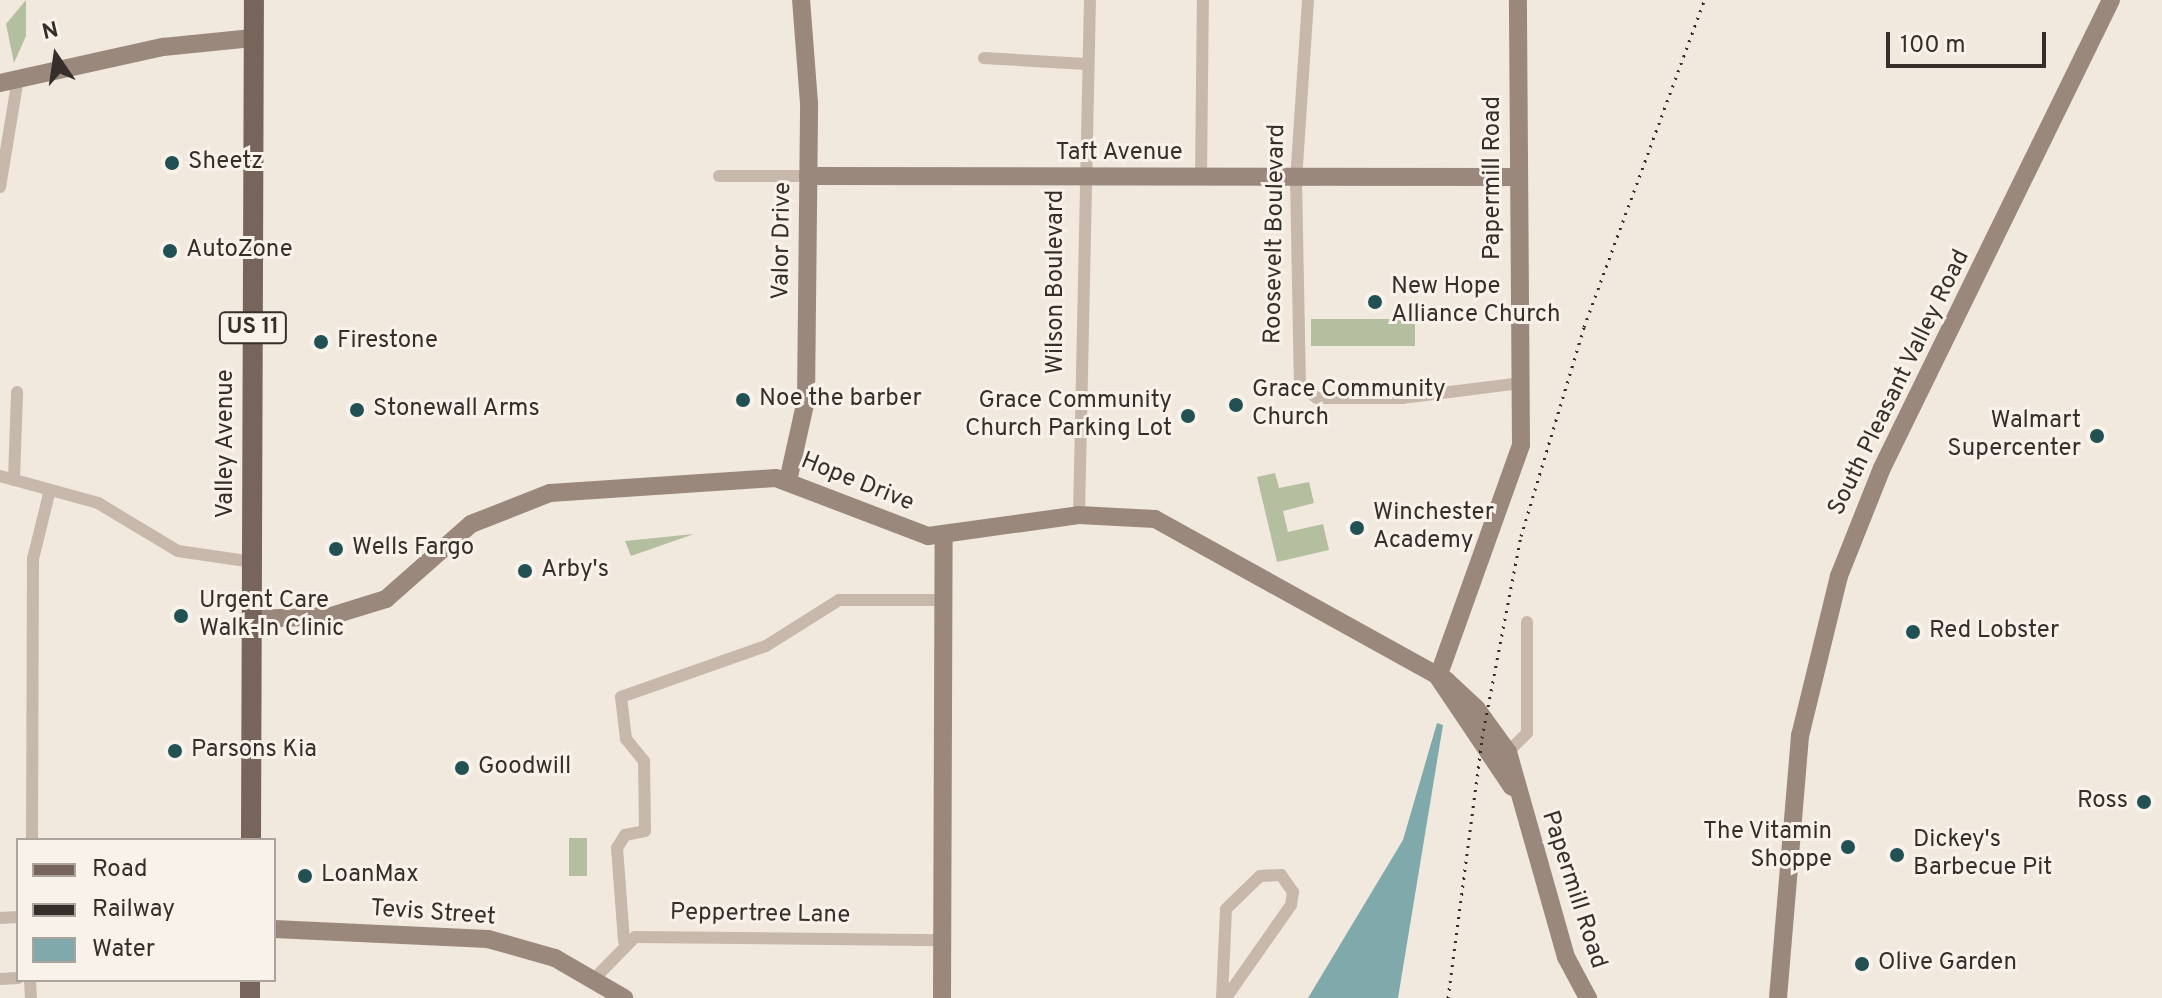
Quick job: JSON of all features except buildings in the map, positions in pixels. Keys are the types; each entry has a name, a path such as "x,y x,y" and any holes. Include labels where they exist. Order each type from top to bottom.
{"main road":[{"name":"Valley Avenue","path":"251,838 254,0"}],"street":[{"name":"Valor Drive","path":"788,481 806,400 808,176 801,0"},
{"name":"Wilson Boulevard","path":"1079,515 1081,178 1090,0"},
{"path":"1201,179 1203,0"},
{"name":"Roosevelt Boulevard","path":"1308,0 1296,179 1297,376 1304,392 1416,398 1520,383"},
{"name":"Papermill Road","path":"1438,677 1518,464 1518,0"},
{"name":"South Pleasant Valley Road","path":"1778,998 1800,736 1839,576 1882,468 2111,0"},
{"path":"0,187 9,81 163,47 253,38"},
{"path":"984,58 1086,64"},
{"name":"Taft Avenue","path":"719,176 1518,177"},
{"path":"14,480 17,392"},
{"path":"0,476 98,503 178,551 253,562"},
{"name":"Hope Drive","path":"252,619 331,616 386,599 471,524 533,497 751,477 788,481 870,518 944,536 1079,515 1155,519 1181,529 1438,677"},
{"path":"32,838 33,559 50,490"},
{"path":"942,998 944,536"},
{"path":"595,978 624,941 617,848 625,835 645,831 644,761 626,739 621,697 766,646 839,600 946,600"},
{"path":"1508,752 1527,733 1527,622"},
{"name":"Papermill Road","path":"1438,677 1461,691 1508,752 1517,795 1566,957 1588,998"},
{"name":"Papermill Road","path":"1438,677 1517,795"},
{"path":"1281,875 1293,892 1291,905 1224,998 1226,909 1260,876 1281,875"},
{"name":"Tevis Street","path":"276,929 488,939 595,978 624,998"},
{"name":"Peppertree Lane","path":"624,941 944,940"}],"green space":[{"path":"26,0 26,36 14,63 6,24"},
{"path":"1311,319 1415,319 1415,346 1311,346"},
{"path":"1275,473 1279,488 1309,482 1314,503 1283,511 1288,532 1323,524 1329,550 1277,562 1257,477"},
{"path":"694,534 631,556 625,541"},
{"path":"569,838 587,838 587,876 569,876"}],"water":[{"path":"1437,723 1443,725 1398,998 1308,998 1403,840"}],"railway":[{"path":"1448,998 1482,738 1521,536 1584,327 1704,0"}],"place":[{"name":"Sheetz","path":"172,163"},
{"name":"AutoZone","path":"170,251"},
{"name":"New Hope Alliance Church","path":"1375,302"},
{"name":"Firestone","path":"321,342"},
{"name":"Noe the barber","path":"743,400"},
{"name":"Grace Community Church","path":"1236,405"},
{"name":"Stonewall Arms","path":"357,410"},
{"name":"Grace Community Church Parking Lot","path":"1188,416"},
{"name":"Walmart Supercenter","path":"2097,436"},
{"name":"Winchester Academy","path":"1357,528"},
{"name":"Wells Fargo","path":"336,549"},
{"name":"Arby's","path":"525,571"},
{"name":"Urgent Care Walk-In Clinic","path":"181,616"},
{"name":"Red Lobster","path":"1913,632"},
{"name":"Parsons Kia","path":"175,751"},
{"name":"Goodwill","path":"462,768"},
{"name":"Ross","path":"2144,802"},
{"name":"The Vitamin Shoppe","path":"1848,847"},
{"name":"Dickey's Barbecue Pit","path":"1897,855"},
{"name":"LoanMax","path":"305,876"},
{"name":"Olive Garden","path":"1862,964"}]}
